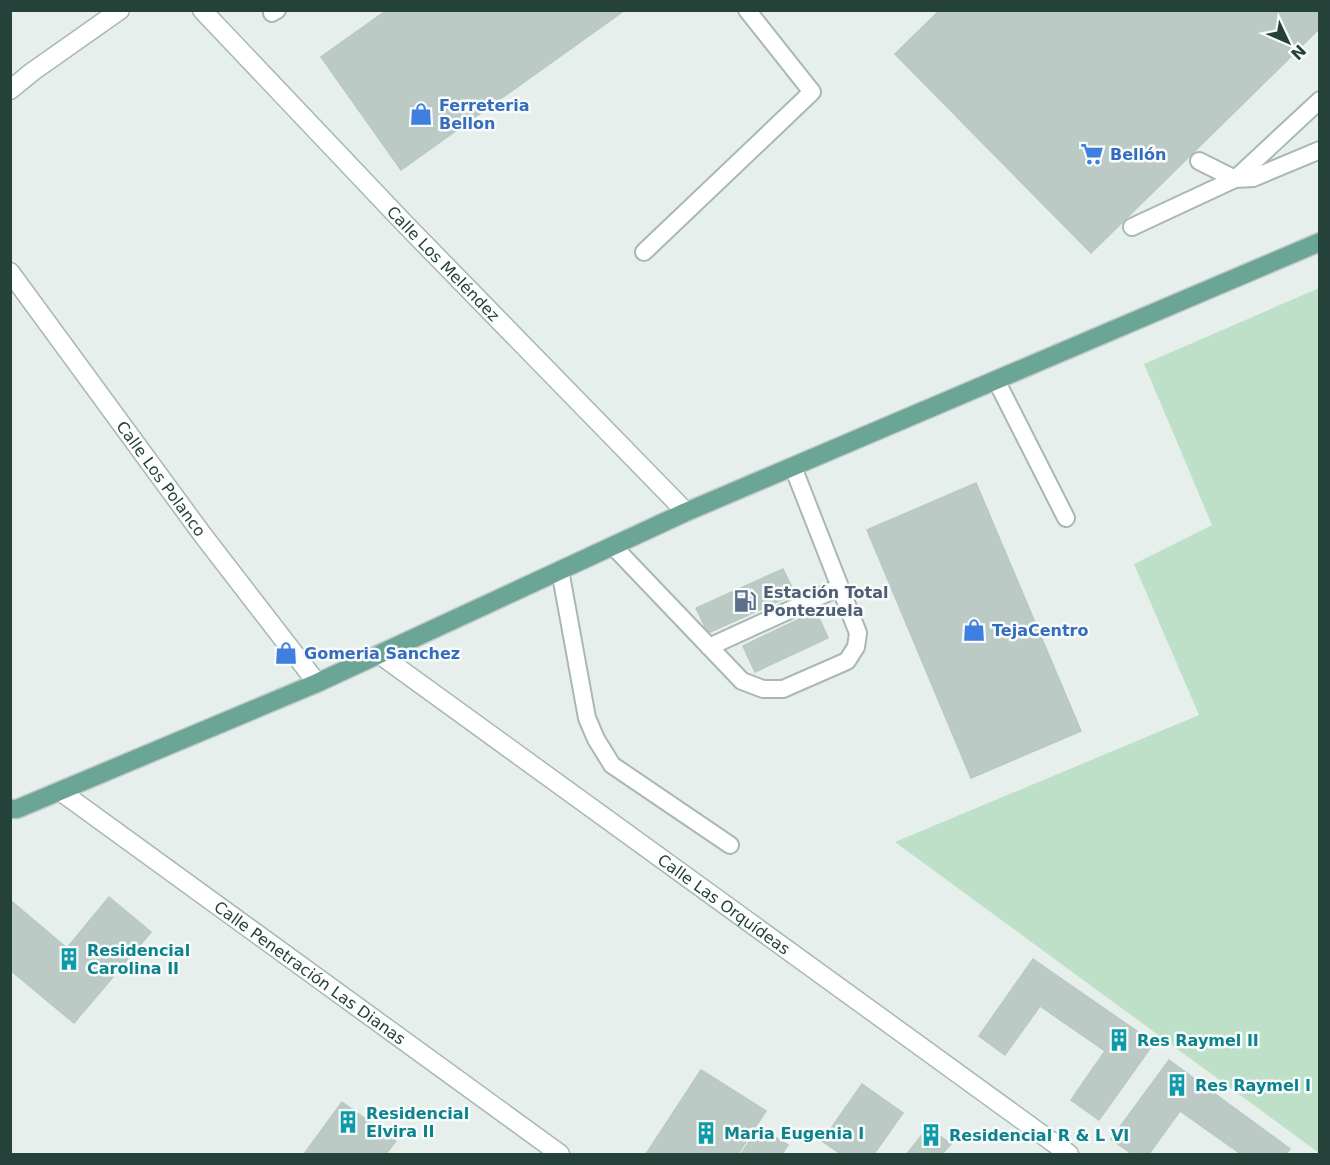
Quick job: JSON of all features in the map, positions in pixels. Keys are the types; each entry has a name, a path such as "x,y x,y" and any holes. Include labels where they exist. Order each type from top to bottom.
{"main road":[{"path":"13,811 317,683 686,512 1320,242"}],"street":[{"path":"10,90 120,10"},
{"name":"Calle Los Meléndez","path":"202,10 405,224 686,512"},
{"name":"Calle Los Polanco","path":"10,272 202,534 317,683"},
{"name":"Calle Las Orquídeas","path":"379,654 1069,1155"},
{"name":"Calle Penetración Las Dianas","path":"60,791 560,1155"}],"lane":[{"path":"644,252 812,92 747,10"},
{"path":"1132,227 1235,179 1320,100"},
{"path":"1199,161 1235,179 1253,178 1320,150"},
{"path":"996,380 1066,518"},
{"path":"613,546 742,681 763,689 783,689 847,661 856,647 858,633 793,466"},
{"path":"560,570 587,718 596,740 612,765 730,845"},
{"path":"709,646 840,587"}],"green space":[{"path":"1319,288 1319,1153 895,842 1199,715 1134,564 1212,525 1144,364"}],"building":[{"name":"Ferreteria Bellon","path":"387,10 625,10 401,170 321,57"},
{"name":"Bellón","path":"940,10 1320,10 1320,28 1091,253 895,54"},
{"name":"TejaCentro","path":"976,483 1081,731 971,778 867,530"},
{"name":"Estación Total Pontezuela","path":"783,569 795,594 708,633 696,608"},
{"path":"816,611 828,638 755,672 743,646"},
{"name":"Residencial Carolina II","path":"109,897 151,932 74,1023 10,970 10,900 67,948"},
{"name":"Res Raymel II","path":"1033,959 1154,1043 1099,1120 1071,1100 1105,1051 1040,1006 1005,1055 979,1036"},
{"name":"Res Raymel I","path":"1169,1060 1290,1149 1286,1154 1241,1154 1180,1111 1149,1154 1132,1154 1111,1139"},
{"name":"Maria Eugenia I","path":"701,1070 766,1111 738,1154 646,1154"},
{"path":"862,1084 903,1113 874,1154 841,1154 822,1141"},
{"name":"Residencial Elvira II","path":"342,1102 396,1141 386,1154 304,1154"},
{"path":"759,1127 788,1145 782,1154 741,1154"},
{"name":"Residencial R & L VI","path":"928,1127 951,1144 942,1154 907,1154"}],"place":[{"name":"Ferreteria Bellon","path":"421,114"},
{"name":"Bellón","path":"1092,154"},
{"name":"Estación Total Pontezuela","path":"745,601"},
{"name":"TejaCentro","path":"974,630"},
{"name":"Gomeria Sanchez","path":"286,653"},
{"name":"Residencial Carolina II","path":"69,959"},
{"name":"Res Raymel II","path":"1119,1040"},
{"name":"Res Raymel I","path":"1177,1085"},
{"name":"Residencial Elvira II","path":"348,1122"},
{"name":"Maria Eugenia I","path":"706,1133"},
{"name":"Residencial R & L VI","path":"931,1135"}]}
